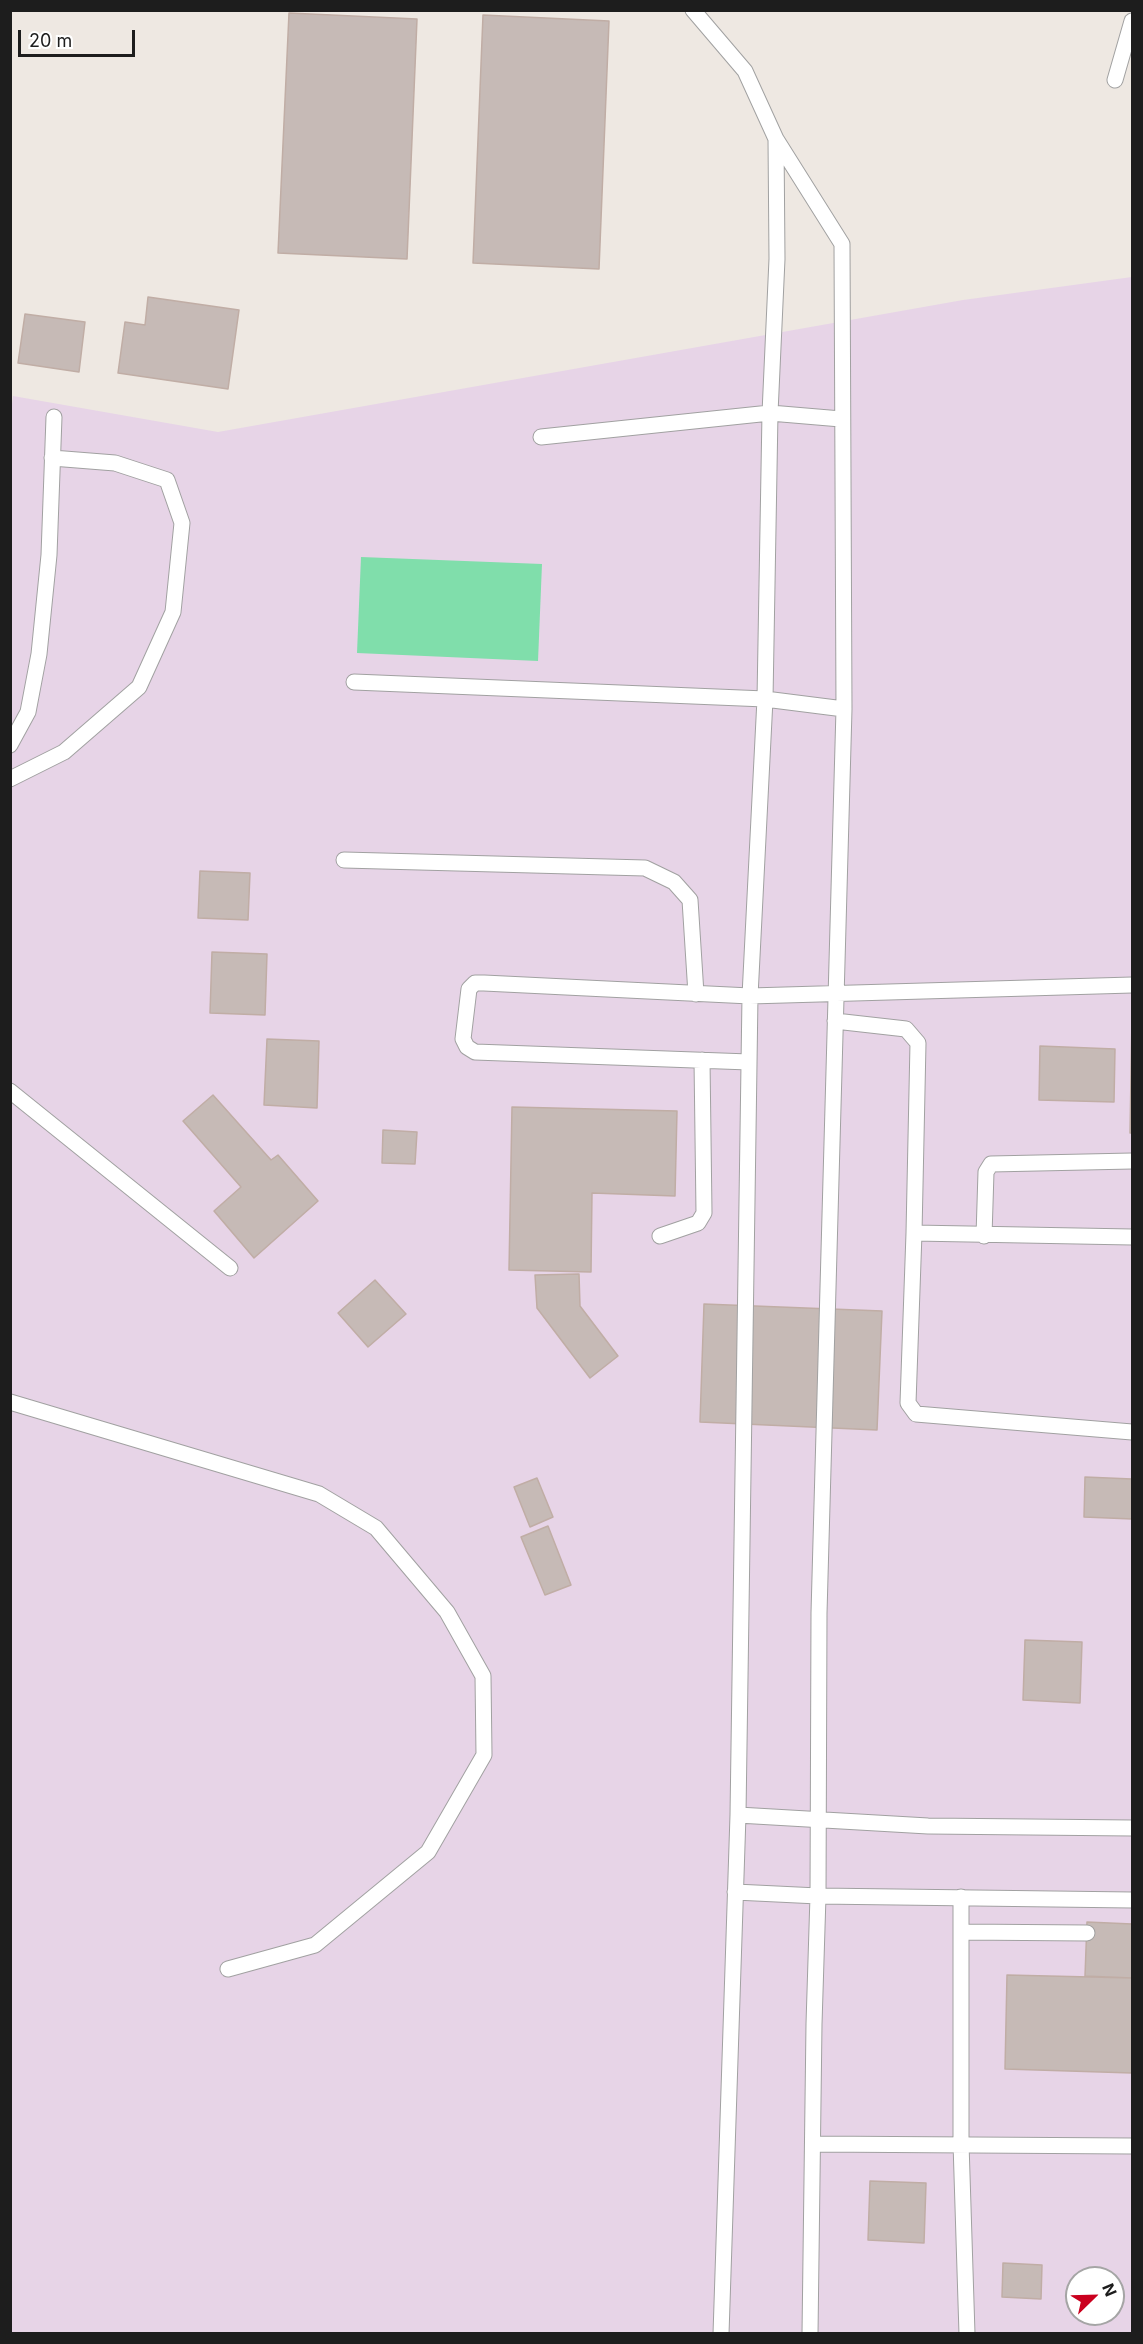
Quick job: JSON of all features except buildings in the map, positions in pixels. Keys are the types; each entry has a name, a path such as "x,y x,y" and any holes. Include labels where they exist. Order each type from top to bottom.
{"lane":[{"path":"693,10 745,71 776,139 842,244 844,709 819,1613 818,1896 810,2334"},
{"path":"1115,80 1132,21"},
{"path":"721,2334 738,1815 750,996 765,699 770,413 777,259 776,139"},
{"path":"541,437 770,413 842,419"},
{"path":"10,745 28,712 39,654 49,555 54,417"},
{"path":"10,779 64,752 139,687 173,612 182,523 167,480 115,463 52,458"},
{"path":"354,682 765,699 844,709"},
{"path":"344,860 645,868 674,882 690,900 696,994"},
{"path":"749,1062 475,1052 466,1047 463,1039 469,989 476,983 750,996 1132,985"},
{"path":"835,1022 906,1029 918,1043 908,1403 916,1414 1132,1432"},
{"path":"660,1236 698,1223 704,1213 702,1060"},
{"path":"10,1091 230,1268"},
{"path":"984,1236 986,1172 991,1164 1132,1161"},
{"path":"914,1233 1132,1237"},
{"path":"10,1402 319,1494 376,1528 447,1612 483,1676 484,1755 428,1852 315,1945 228,1969"},
{"path":"738,1815 928,1826 1132,1828"},
{"path":"735,1892 818,1896 1132,1900"},
{"path":"961,1897 961,2143 967,2334"},
{"path":"962,1932 1087,1933"},
{"path":"813,2144 961,2143 1132,2146"}],"shaded area":[{"path":"1132,277 1132,2333 11,2334 10,420 13,396 218,432 963,300"}],"green space":[{"path":"361,557 542,564 538,661 357,653"}]}
